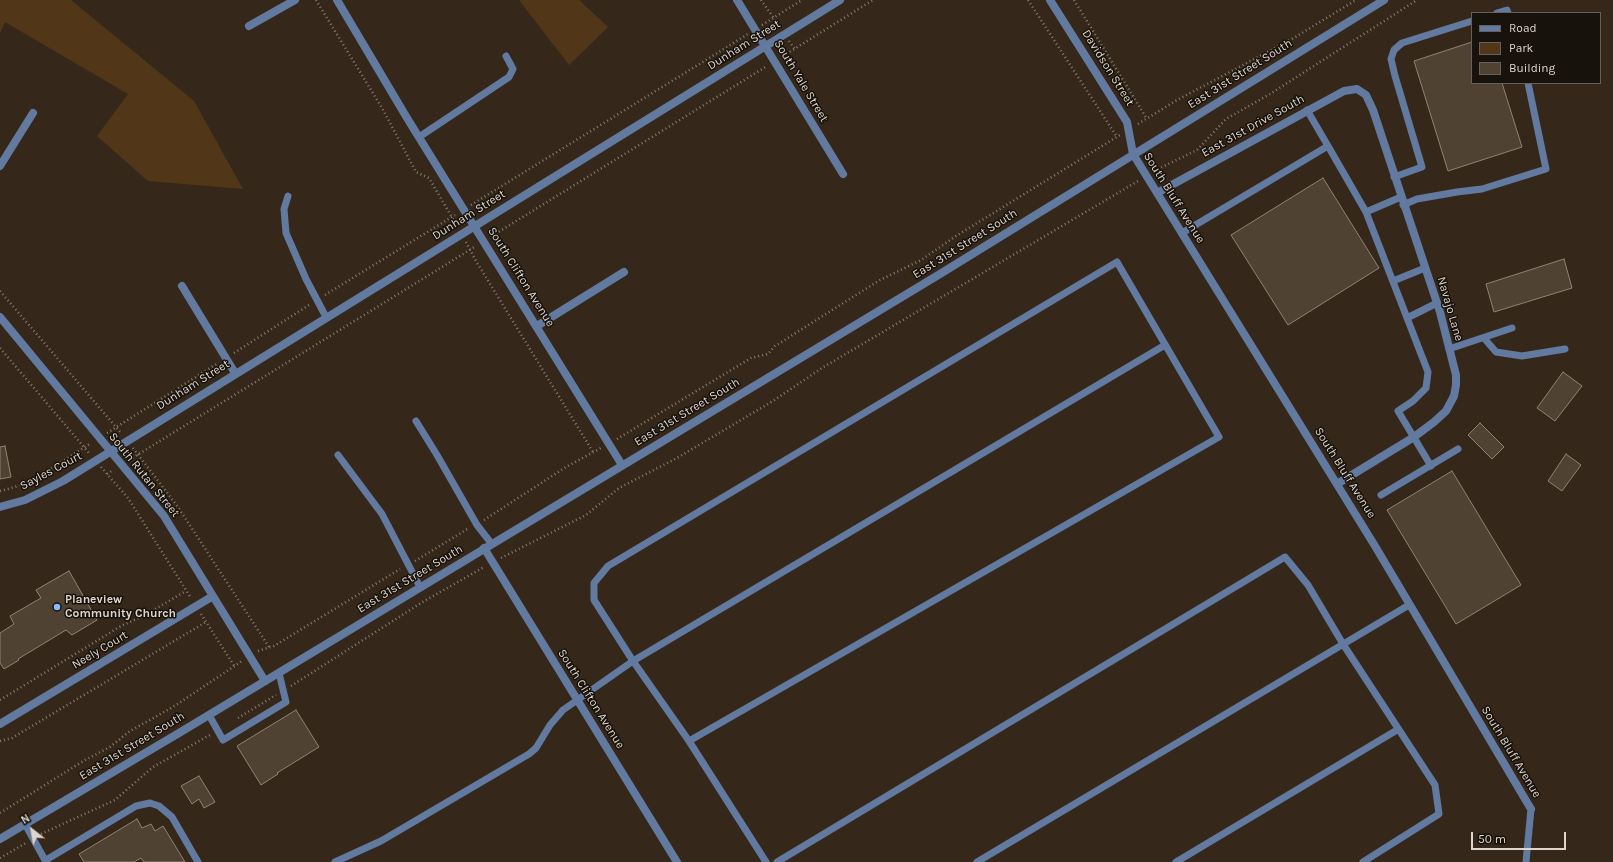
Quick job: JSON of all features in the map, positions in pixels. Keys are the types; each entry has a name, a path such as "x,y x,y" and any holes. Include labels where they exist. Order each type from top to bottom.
{"street":[{"path":"249,26 294,0"},
{"name":"South Clifton Avenue","path":"337,0 622,465"},
{"name":"South Yale Street","path":"737,0 843,174"},
{"name":"Dunham Street","path":"110,451 840,0"},
{"name":"Davidson Street","path":"1050,0 1128,122 1133,154"},
{"name":"East 31st Street South","path":"0,839 279,673 940,274 1384,0"},
{"name":"East 31st Drive South","path":"1157,193 1344,91 1357,89 1362,92"},
{"name":"Navajo Lane","path":"1337,484 1414,437 1446,411 1454,396 1456,375 1437,303 1373,110 1369,100 1362,92"},
{"path":"0,166 33,113"},
{"name":"South Bluff Avenue","path":"1133,154 1337,484 1530,809"},
{"path":"537,326 624,272"},
{"path":"182,286 235,373"},
{"name":"South Rutan Street","path":"0,317 164,516 265,681"},
{"name":"Sayles Court","path":"0,507 25,500 63,481 110,451"},
{"name":"South Clifton Avenue","path":"488,546 493,562 677,862"},
{"name":"Neely Court","path":"0,724 213,596"}],"lane":[{"path":"1394,177 1422,167 1395,76 1391,59 1394,50 1402,43 1471,21"},
{"path":"419,136 509,77 513,69 506,56"},
{"path":"1366,212 1402,201 1457,192 1482,190 1546,169 1528,84"},
{"path":"1307,110 1366,212 1428,372 1426,388 1413,401 1398,411 1430,466"},
{"path":"1182,233 1328,146"},
{"path":"288,196 284,209 286,233 295,255 326,317"},
{"path":"689,741 1219,437 1117,262 608,566 594,583 594,600 633,661 689,741 766,862"},
{"path":"1392,281 1425,268"},
{"path":"1407,318 1437,303"},
{"path":"1449,349 1512,328"},
{"path":"1484,338 1496,352 1522,356 1565,349"},
{"path":"335,862 381,841 529,754 541,741 557,715 633,661 1165,345"},
{"path":"416,421 438,455 488,546"},
{"path":"1381,496 1458,449"},
{"path":"338,455 382,514 420,587"},
{"path":"778,862 1285,557 1308,585 1397,730 1435,785 1439,814 1363,862"},
{"path":"977,862 1410,605"},
{"path":"209,715 223,740 280,706 286,702 279,673"},
{"path":"1176,862 1397,730"},
{"path":"25,824 46,861 136,806 150,803 160,806 172,817 198,862"},
{"path":"1526,862 1530,809"}],"path":[{"path":"761,0 795,49"},
{"path":"0,490 15,487 40,476 317,300 802,0"},
{"path":"1028,0 1117,138"},
{"path":"1074,0 1147,118"},
{"path":"0,814 85,760 110,747 130,731 173,707 235,667 254,652 269,647 408,565 477,524 566,467 751,358 768,354 775,346 860,292 880,280 921,260 956,236 1117,138 1147,118 1177,100 1292,39 1356,0"},
{"path":"237,718 421,603 493,562 586,515 619,488 677,458 773,401 822,368 1163,166 1198,150 1226,119 1270,94 1417,0"},
{"path":"0,291 127,440 178,507 269,647"},
{"path":"0,348 128,498 235,667"},
{"path":"0,700 121,626 145,615 186,591"},
{"path":"0,741 12,738 206,622"},
{"path":"0,858 47,830 115,800 153,767 218,731"}],"green space":[{"path":"0,0 71,0 194,101 243,189 148,181 97,136 128,94 5,22 0,33"},
{"path":"519,0 579,0 608,27 569,65"}],"building":[{"path":"1471,42 1471,84 1502,84 1522,147 1448,171 1414,61"},
{"path":"1323,178 1379,268 1288,325 1231,235"},
{"path":"1564,259 1572,288 1494,312 1486,284"},
{"path":"1563,372 1582,386 1555,421 1537,408"},
{"path":"1480,423 1504,447 1492,459 1468,435"},
{"path":"5,446 11,477 0,479 0,447"},
{"path":"1566,454 1581,465 1562,491 1548,481"},
{"path":"1452,471 1521,585 1456,624 1387,510"},
{"name":"Planeview Community Church","path":"69,571 97,620 72,635 66,630 4,669 0,663 0,633 14,624 10,616 41,598 36,590"},
{"path":"296,710 319,747 277,773 278,774 261,785 237,746"},
{"path":"199,776 215,802 204,808 199,799 192,804 181,786"},
{"path":"137,819 142,828 151,824 155,831 163,826 185,862 144,862 141,858 134,862 84,862 79,854"}],"place":[{"name":"Planeview Community Church","path":"57,607"}]}
